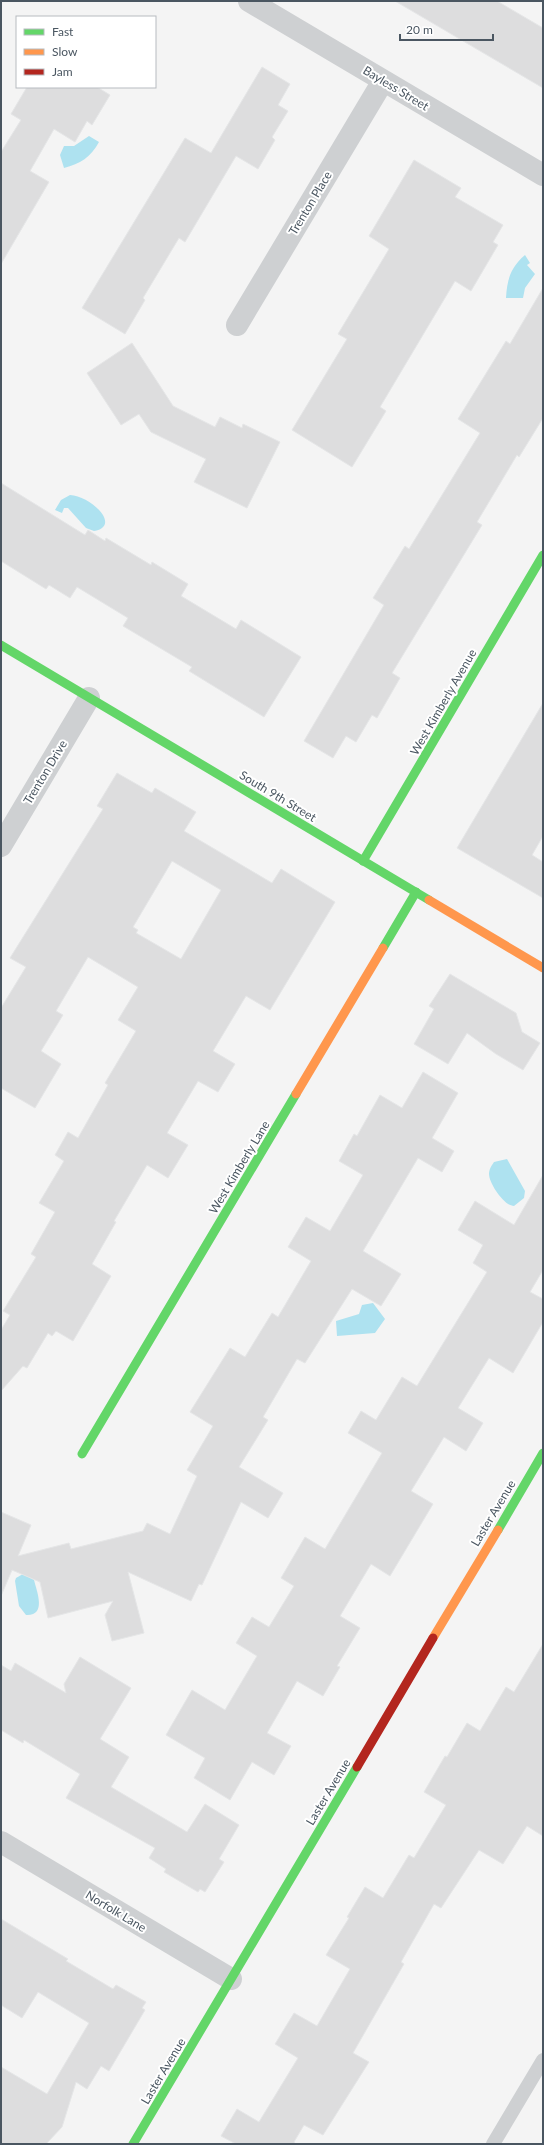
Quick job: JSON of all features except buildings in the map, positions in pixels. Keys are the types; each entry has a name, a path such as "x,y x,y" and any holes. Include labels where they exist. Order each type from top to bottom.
{"street":[{"name":"Bayless Street","path":"249,1 543,175"},
{"name":"Trenton Place","path":"237,325 383,81"},
{"name":"West Kimberly Avenue","path":"363,861 543,555"},
{"name":"South 9th Street","path":"1,645 543,968"},
{"name":"Trenton Drive","path":"1,846 89,698"},
{"name":"West Kimberly Lane","path":"82,1454 416,892"},
{"name":"Laster Avenue","path":"133,2144 543,1452"},
{"name":"Norfolk Lane","path":"1,1842 231,1979"}],"lane":[{"path":"493,2144 543,2060"}],"water":[{"path":"89,136 99,142 89,156 80,162 64,168 60,155 64,146 74,146"},
{"path":"525,255 530,263 527,265 535,274 525,288 523,298 506,298 507,285 513,269"},
{"path":"70,495 87,500 100,512 105,523 102,528 94,531 86,528 68,508 64,508 62,513 55,510 61,500"},
{"path":"507,1159 525,1191 524,1198 514,1206 506,1202 498,1193 489,1174 494,1162"},
{"path":"373,1303 385,1319 375,1333 337,1336 336,1321 359,1314 362,1305"},
{"path":"23,1574 34,1580 39,1602 37,1612 26,1615 19,1606 15,1581 16,1578"}],"traffic: fast":[{"path":"363,861 543,555"},
{"path":"1,645 429,900"},
{"path":"383,948 416,892"},
{"path":"82,1454 296,1094"},
{"path":"498,1530 543,1453"},
{"path":"133,2144 357,1767"}],"traffic: slow":[{"path":"429,900 543,968"},
{"path":"296,1094 383,948"},
{"path":"433,1638 498,1530"}],"traffic: jam":[{"path":"357,1767 433,1638"}]}
